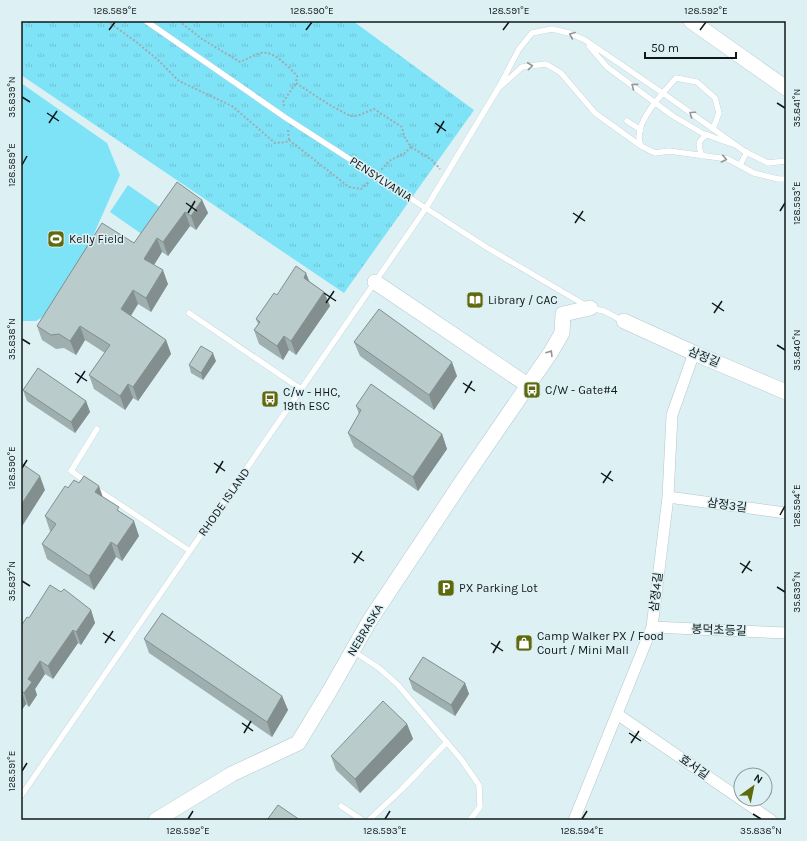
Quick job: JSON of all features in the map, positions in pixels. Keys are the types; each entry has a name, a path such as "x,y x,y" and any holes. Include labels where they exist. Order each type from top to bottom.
{"street":[{"path":"691,21 786,88"},
{"path":"375,282 529,386"},
{"name":"NEBRASKA","path":"156,820 232,774 298,743 370,620 463,480 551,352 562,333 564,314 590,308"},
{"name":"삼정길","path":"624,321 694,353 786,392"},
{"name":"삼정4길","path":"574,820 652,628 668,497 672,415 694,353"},
{"name":"삼정3길","path":"668,497 786,513"},
{"name":"봉덕초등길","path":"652,628 786,633"},
{"name":"효서길","path":"617,714 771,820"}],"lane":[{"name":"PENSYLVANIA","path":"146,21 286,118 486,247 590,308 604,311 624,321"},
{"name":"RHODE ISLAND","path":"21,796 426,208 499,87 519,49 532,33 552,29 569,33 585,40 740,147"},
{"path":"585,40 607,66 673,116 707,135 740,147 768,163 786,161"},
{"path":"499,87 522,67 546,64 561,73 595,113 641,146 655,153 669,151 728,159 754,173 778,179 786,179"},
{"path":"641,146 639,137 642,124 654,102 676,78 697,82 715,98 720,113 713,129"},
{"path":"627,121 641,130"},
{"path":"702,156 699,143 701,139 707,135"},
{"path":"740,165 747,152"},
{"path":"190,313 302,389"},
{"path":"97,429 71,471 190,551"},
{"path":"353,651 379,668 398,686 461,758 479,785 480,807 470,820"},
{"path":"369,820 402,789 446,742"},
{"path":"341,806 362,820"}],"path":[{"path":"411,147 432,160 446,176"}],"green space":[{"path":"21,21 353,21 474,110 344,293 21,75"},
{"name":"Kelly Field","path":"21,83 107,143 120,175 63,304 36,321 21,321"},
{"path":"128,185 161,208 143,235 110,212"}],"building":[{"path":"177,182 202,200 191,216 185,212 163,242 157,238 144,259 163,270 146,298 133,290 121,309 166,340 133,387 128,384 120,396 89,375 110,345 80,326 70,341 59,334 51,335 37,326 102,223 134,243"},
{"path":"296,266 306,273 304,278 324,292 291,341 284,336 277,346 254,330 260,322 256,319 274,293 277,295"},
{"path":"379,309 452,362 429,395 354,342"},
{"path":"201,346 213,353 201,373 189,365"},
{"path":"38,368 86,401 71,422 23,390"},
{"path":"371,384 442,434 413,477 348,433 361,410 356,406"},
{"path":"21,463 40,476 21,505"},
{"path":"84,476 99,486 95,492 119,507 117,510 134,521 117,546 111,542 89,576 42,544 56,524 45,516 65,486 68,488 74,480 79,483"},
{"path":"50,585 61,592 64,589 91,610 76,632 73,630 48,666 40,661 28,679 32,682 24,693 21,690 21,626 27,617 29,618"},
{"path":"162,613 282,696 267,722 144,639"},
{"path":"423,657 465,683 451,705 409,679"},
{"path":"383,701 407,724 355,779 331,756"},
{"path":"278,805 300,820 267,820"}],"place":[{"name":"Kelly Field","path":"56,239"},
{"name":"Library / CAC","path":"475,300"},
{"name":"C/W - Gate#4","path":"532,390"},
{"name":"C/w - HHC, 19th ESC","path":"270,399"},
{"name":"PX Parking Lot","path":"446,588"},
{"name":"Camp Walker PX / Food Court / Mini Mall","path":"524,643"}]}
